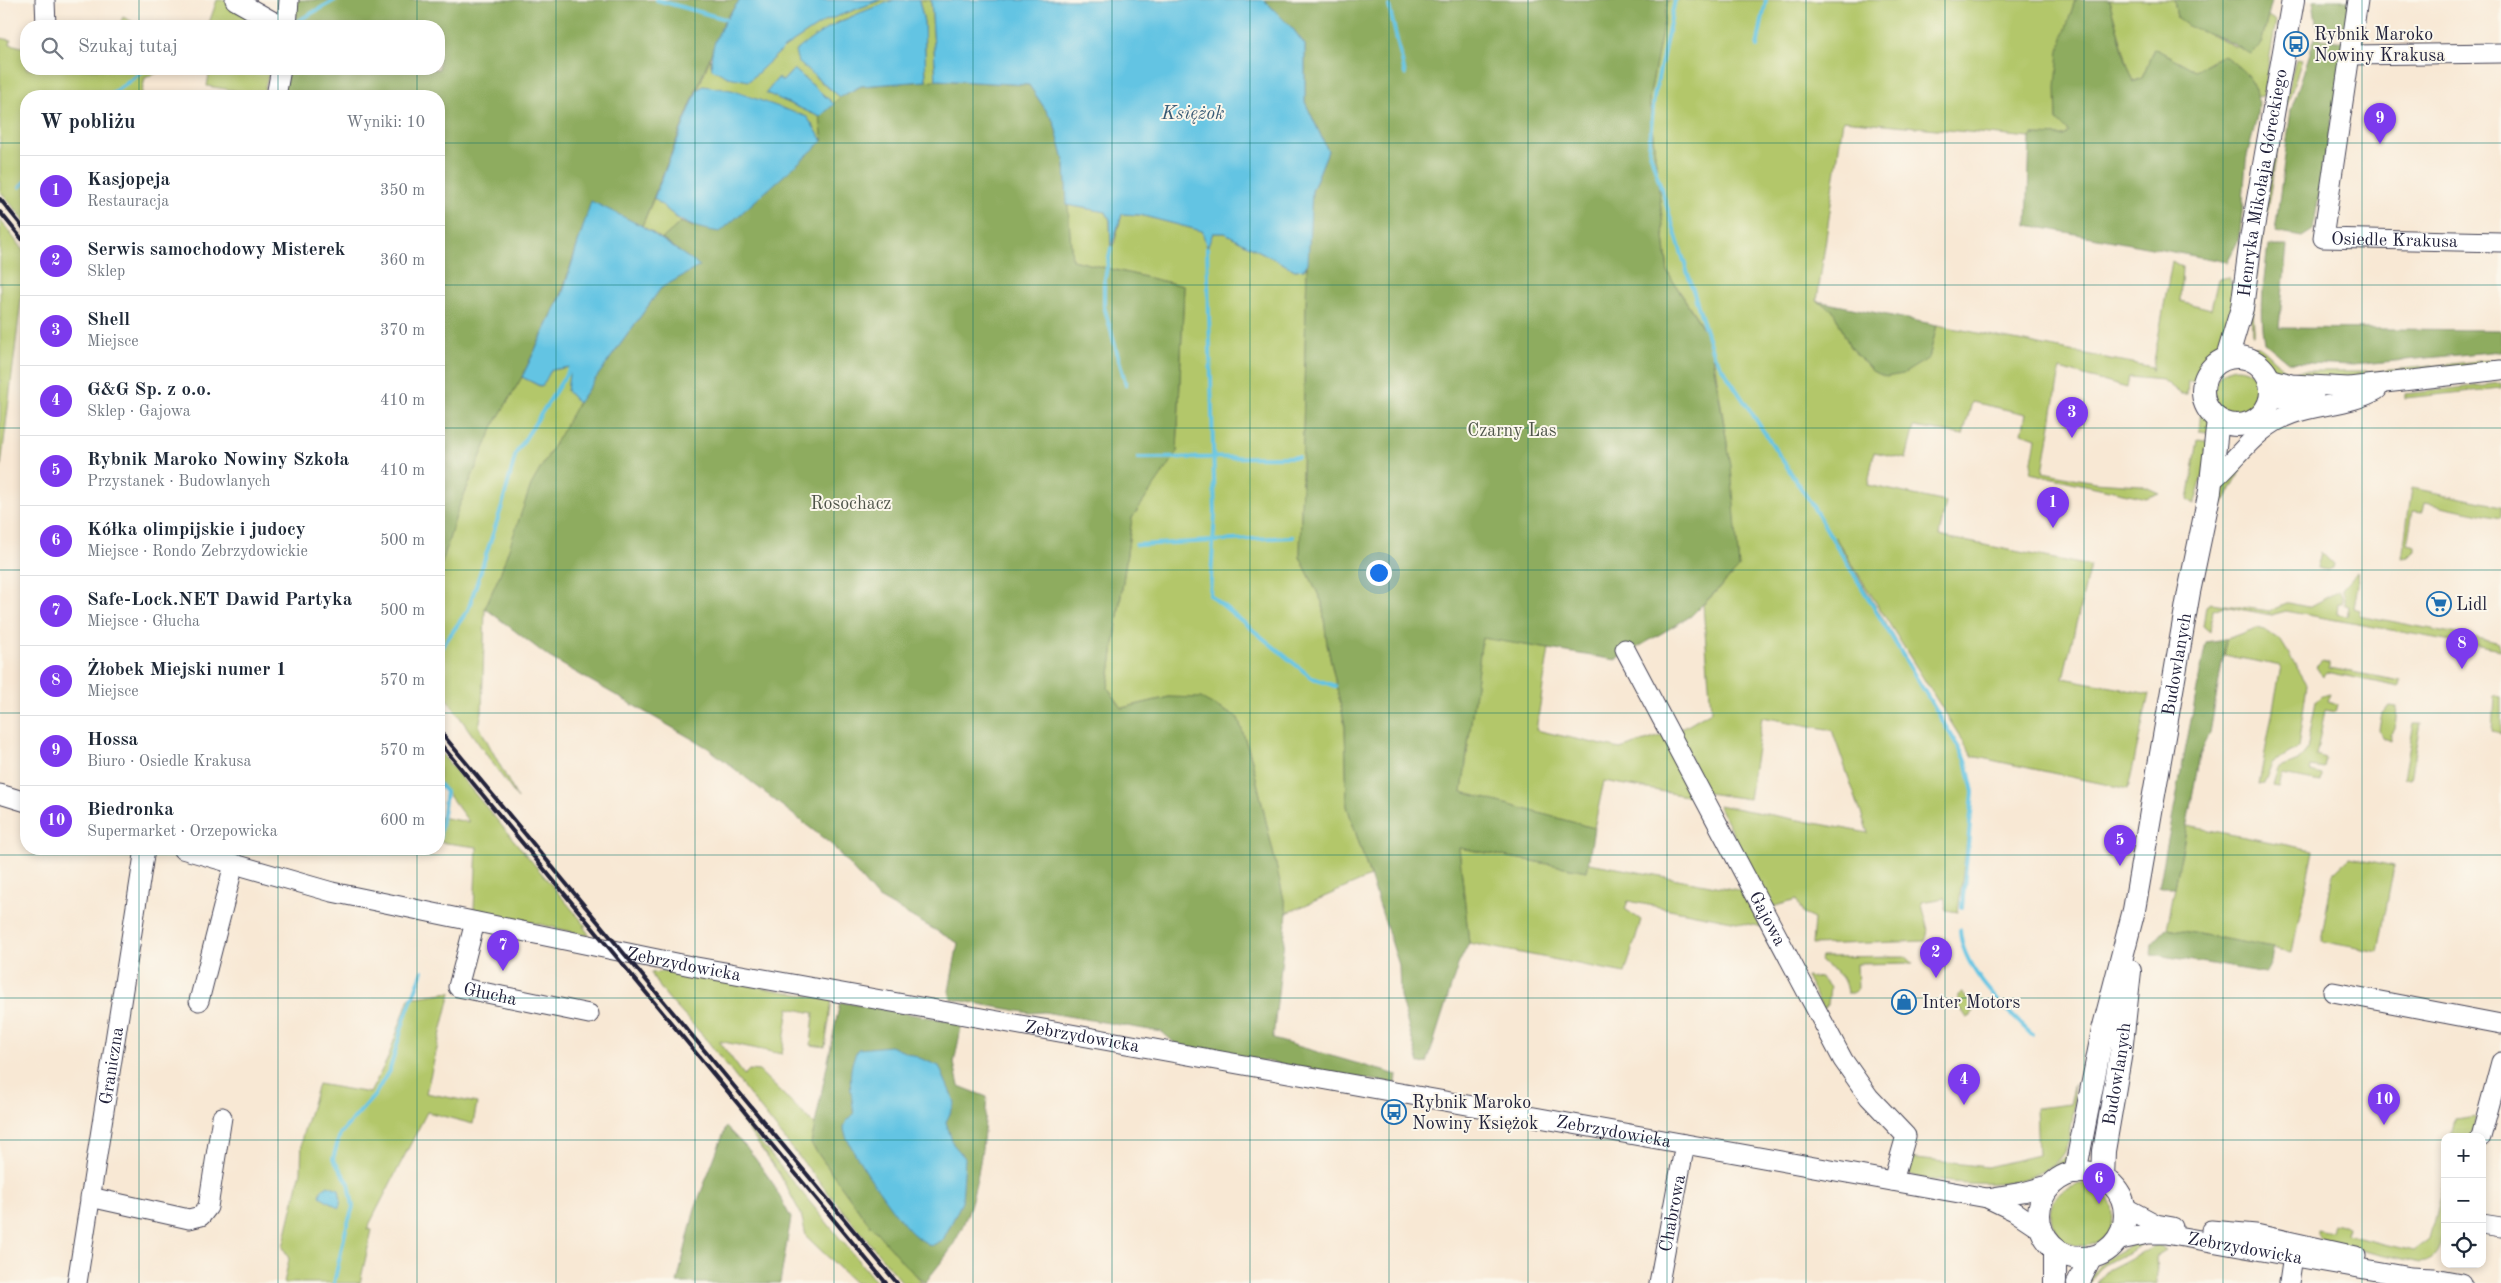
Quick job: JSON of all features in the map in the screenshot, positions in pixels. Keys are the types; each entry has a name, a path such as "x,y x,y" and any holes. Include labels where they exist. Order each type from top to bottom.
{"main road":[{"name":"Henryka Mikołaja Góreckiego","path":"2227,358 2242,308 2250,246 2293,0"},
{"name":"Henryka Mikołaja Góreckiego","path":"2242,308 2250,359"},
{"path":"2227,358 2250,359 2260,365 2270,389 2259,418 2228,422 2206,406 2203,386 2213,367 2227,358"},
{"name":"Budowlanych","path":"2075,1173 2103,1030 2134,910 2190,586 2228,422"},
{"name":"Budowlanych","path":"2103,1178 2104,1151 2121,1052 2133,950 2134,910"},
{"path":"2075,1173 2090,1173 2103,1178 2116,1189 2124,1208 2124,1222 2116,1241 2107,1250 2091,1257 2070,1257 2055,1249 2041,1229 2039,1215 2041,1202 2052,1184 2061,1178 2075,1173"},
{"path":"2055,1249 2055,1283"},
{"path":"2078,1283 2091,1257"}],"street":[{"path":"45,0 46,20"},
{"path":"235,0 270,20"},
{"path":"287,20 289,0"},
{"name":"Osiedle Krakusa","path":"2358,0 2323,238 2501,242"},
{"path":"2351,55 2501,53"},
{"path":"277,90 280,75"},
{"path":"2270,389 2291,384 2349,387 2501,370"},
{"path":"2213,484 2250,440 2281,418 2303,410 2366,396 2392,382"},
{"name":"Gajowa","path":"1625,649 1843,1060 1869,1096 1906,1136 1893,1181"},
{"path":"0,794 20,800"},
{"name":"Graniczna","path":"77,1283 144,855"},
{"name":"Zebrzydowicka","path":"203,855 332,892 804,987 1987,1198 2018,1214 2041,1229"},
{"path":"199,1001 234,864"},
{"name":"Głucha","path":"475,922 458,987 589,1014"},
{"path":"2333,992 2501,1024"},
{"path":"2482,1133 2501,1066"},
{"path":"90,1197 189,1219 201,1216 208,1208 222,1117"},
{"name":"Chabrowa","path":"1659,1283 1685,1144"},
{"name":"Zebrzydowicka","path":"1987,1198 2023,1192 2052,1184"},
{"name":"Zebrzydowicka","path":"2124,1208 2156,1224 2271,1237 2337,1251 2411,1270 2446,1276"},
{"path":"2486,1225 2501,1228"},
{"name":"Zebrzydowicka","path":"2116,1241 2148,1234 2166,1234 2410,1277 2446,1276"},
{"path":"2289,1283 2293,1256"}],"green space":[{"path":"217,0 228,0 260,20 210,20"},
{"path":"293,0 740,0 725,19 642,226 591,203 561,295 522,377 495,423 458,509 445,553 445,90 282,90 285,75 445,75 445,20 292,20"},
{"path":"881,0 894,0 836,23 816,78 840,97 834,104 794,69 782,82 778,78 767,93 820,117 823,141 807,117 703,86 697,91 710,59 712,69 749,81 784,48 825,21"},
{"path":"919,0 931,0 936,80 926,81 924,22"},
{"name":"Czarny Las","path":"1264,0 1668,0 1649,99 1668,273 1709,338 1731,466 1739,568 1691,616 1616,660 1482,638 1462,792 1594,828 1587,871 1459,848 1469,943 1458,965 1427,1063 1419,1064 1400,997 1399,965 1347,806 1345,725 1327,644 1322,602 1300,557 1307,266 1312,191 1328,151 1305,102 1305,45 1293,29"},
{"path":"1668,0 2075,0 2066,30 2058,73 2057,120 2069,132 2064,136 2032,135 2030,138 1843,120 1817,301 1833,309 1850,347 1872,371 1929,358 1937,325 2152,367 2152,372 2172,261 2182,267 2180,301 2211,309 2218,279 2229,277 2234,293 2239,280 2217,358 2206,368 2195,386 2196,382 2188,381 2187,394 2181,394 2163,380 2129,377 2127,388 2060,369 2043,472 2094,482 2141,485 2159,493 2146,498 2030,473 2036,438 2022,433 2026,414 1972,402 1963,435 1914,427 1906,459 1874,452 1868,485 1946,502 1939,536 2090,566 2063,678 2149,694 2128,789 1972,756 1835,537 1966,760 1973,792 1958,912 1946,910 1945,898 1922,902 1928,931 1925,941 1812,945 1814,919 1803,914 1797,900 1772,907 1718,805 1868,833 1832,730 1762,717 1749,799 1707,793 1677,731 1711,711 1703,605 1739,568 1730,462 1713,354 1706,332 1668,273 1649,99"},
{"path":"2075,0 2109,0 2126,61 2134,82 2142,78 2154,48 2195,70 2223,55 2244,72 2253,84 2258,102 2256,123 2246,162 2238,241 2227,262 2027,225 2030,138 2032,135 2064,136 2069,132 2057,120 2056,87 2059,50"},
{"path":"2109,0 2174,0 2177,18 2235,47 2261,44 2268,16 2276,21 2263,96 2257,97 2247,75 2237,67 2214,59 2195,70 2154,48 2142,78 2129,83 2131,76"},
{"path":"2174,0 2227,0 2228,2 2272,0 2261,44 2251,54 2224,39 2188,26 2177,18"},
{"path":"2313,0 2349,0 2346,33 2317,29"},
{"path":"0,38 11,40 10,44 20,46 20,75 152,75 145,78 142,90 20,90 20,215 0,191"},
{"path":"2315,38 2345,42 2313,230 2302,237 2275,232 2291,110"},
{"path":"2296,59 2302,60 2283,116 2255,281 2253,301 2254,334 2252,334 2251,300 2255,268 2282,110"},
{"path":"209,75 268,75 264,90 232,90 207,86"},
{"name":"Rosochacz","path":"936,80 1029,85 1054,122 1065,164 1072,260 1184,286 1177,453 1132,518 1108,688 1122,708 1169,697 1201,698 1238,718 1252,760 1287,913 1273,1039 1397,1075 1396,1084 1178,1046 1162,1032 1044,1012 1030,1013 951,999 949,991 958,943 877,897 832,845 708,748 549,657 485,608 500,574 531,485 578,403 661,288 699,266 662,239 681,222 693,227 823,141 820,117 840,97 861,86"},
{"path":"654,198 681,222 662,239 642,226"},
{"path":"1067,205 1106,212 1110,220 1111,247 1114,244 1122,214 1140,215 1202,231 1207,247 1213,233 1225,233 1295,270 1304,269 1307,266 1300,557 1322,602 1327,644 1345,725 1347,806 1370,877 1287,913 1252,760 1238,718 1169,697 1122,708 1108,688 1132,518 1177,452 1184,286 1072,260"},
{"path":"0,219 20,247 20,309 0,474"},
{"path":"2268,246 2287,246 2279,328 2501,330 2501,351 2352,365 2288,362 2265,343 2262,306"},
{"path":"1817,301 1937,325 1929,358 1903,374 1886,377 1872,371 1850,347 1833,310"},
{"path":"2253,346 2259,346 2287,372 2286,379 2258,357"},
{"path":"2501,359 2501,364 2343,381 2294,381 2296,371 2381,371"},
{"path":"571,367 567,391 578,403 485,608 482,712 479,726 518,799 445,696 445,553 458,509 495,423 522,377 541,387 551,370"},
{"path":"2232,368 2242,368 2254,374 2259,382 2259,400 2254,408 2246,413 2232,414 2224,411 2217,404 2214,396 2214,386 2217,378 2224,371"},
{"path":"2501,383 2501,388 2405,398 2405,394"},
{"path":"2201,410 2211,423 2213,433 2199,431"},
{"path":"2198,440 2212,442 2194,505 2188,500"},
{"path":"2248,457 2223,504 2217,501 2229,473"},
{"path":"2412,488 2501,506 2501,518 2425,503 2423,512 2413,511 2407,544 2415,546 2415,550 2408,557 2402,558"},
{"path":"2321,552 2333,564 2332,568 2327,570 2317,568"},
{"path":"2357,572 2358,584 2354,608 2360,610 2359,615 2498,642 2501,650 2286,611 2271,615 2224,606 2213,610 2210,632 2203,626 2206,606 2210,603 2270,611 2289,603 2308,607 2339,591 2343,598 2342,604 2338,604 2337,614 2347,616 2349,606 2345,605 2342,589"},
{"path":"2257,628 2265,630 2281,641 2307,684 2298,748 2272,763 2264,784 2259,785 2281,666 2224,655 2226,639"},
{"path":"1482,637 1549,649 1536,730 1620,749 1664,735 1697,798 1604,781 1594,828 1462,793"},
{"path":"2226,639 2210,733 2200,755 2175,887 2159,887 2206,642"},
{"path":"2322,661 2329,663 2329,668 2401,681 2400,687 2327,672 2323,677 2316,667"},
{"path":"2330,693 2327,701 2338,704 2336,712 2325,710 2316,756 2326,759 2324,768 2311,766 2310,771 2322,774 2321,782 2282,775 2279,787 2273,786 2278,769 2298,761 2307,750 2316,701 2322,695"},
{"path":"2494,696 2501,698 2501,733 2492,731"},
{"path":"2390,706 2397,707 2395,729 2391,735 2391,741 2382,737 2379,729 2382,713"},
{"path":"2414,723 2421,723 2411,779 2404,778"},
{"path":"445,758 586,926 583,926 590,936 474,909 477,847 445,843 445,818 469,822 445,790"},
{"path":"2187,826 2313,850 2292,952 2167,928"},
{"path":"1459,848 1587,871 1589,863 1749,892 1768,928 1628,901 1625,909 1641,920 1625,973 1469,943"},
{"path":"2350,857 2394,866 2378,952 2321,941 2333,873"},
{"path":"2167,928 2273,948 2271,962 2266,973 2151,954 2152,944"},
{"path":"1905,956 1913,963 1857,964 1858,988 1854,993 1847,993 1840,976 1819,961 1821,957"},
{"path":"667,971 832,1000 825,1047 811,1045 814,1013 789,1008 782,1054 719,1041 744,1075 749,1070 759,1071 815,1125 811,1144 866,1220 923,1283 903,1283 805,1164 702,1034 670,1001 651,973"},
{"path":"1806,976 1820,978 1830,987 1828,1005 1823,1010"},
{"path":"451,992 426,1093 477,1103 473,1124 427,1112 367,1229 372,1230 360,1283 284,1283 289,1259 283,1247 301,1171 302,1137 318,1084 370,1093 388,1058 409,998"},
{"path":"1962,993 1974,1007 1971,1016 1967,1018 1958,1005 1958,995"},
{"path":"840,1002 962,1023 954,1063 959,1086 987,1097 981,1157 966,1217 948,1253 925,1283 905,1265 866,1220 811,1144"},
{"path":"2075,1083 2072,1120 2066,1149 2051,1166 2038,1174 2007,1182 1973,1183 1922,1178 1912,1175 1904,1169 1908,1158 1987,1167 2038,1155 2036,1108 2070,1104"},
{"path":"736,1113 877,1283 855,1283 806,1236 801,1214 780,1175"},
{"path":"2476,1116 2472,1133 2452,1133 2455,1119"},
{"path":"726,1127 749,1150 772,1182 791,1218 780,1283 677,1283 695,1208"},
{"path":"2067,1155 2070,1157 2052,1174 2021,1187 2020,1182 2042,1175"},
{"path":"2076,1184 2088,1184 2104,1193 2111,1203 2113,1215 2111,1227 2104,1237 2088,1246 2076,1246 2065,1241 2056,1232 2051,1221 2051,1209 2056,1198 2065,1189"},
{"path":"2441,1192 2441,1243 2438,1251 2431,1259 2420,1263 2321,1240 2317,1229 2332,1232 2334,1224 2347,1227 2346,1235 2413,1251 2429,1239"},
{"path":"2144,1243 2107,1263 2095,1275 2091,1283 2086,1283 2097,1268 2110,1256 2118,1251"},
{"path":"2158,1244 2166,1250 2156,1256 2157,1283 2097,1283 2108,1270"}],"water":[{"path":"740,0 881,0 825,21 784,48 749,81 728,77 712,69 711,60 712,51 719,33"},
{"path":"894,0 919,0 924,22 926,81 861,86 840,97 798,62 795,52 818,35 855,15"},
{"name":"Księżok","path":"931,0 1264,0 1293,29 1305,45 1305,102 1328,151 1312,191 1308,263 1304,269 1295,270 1225,233 1213,233 1207,248 1202,231 1140,215 1122,214 1111,248 1110,220 1106,212 1067,205 1065,164 1054,122 1029,85 936,80"},
{"path":"794,69 834,104 820,117 766,93 778,78 783,81"},
{"path":"703,86 731,90 807,117 823,141 720,232 698,228 684,222 654,198 697,91"},
{"path":"591,201 642,226 700,266 661,288 578,403 567,391 570,367 551,370 542,387 522,377 562,295"},
{"path":"890,1046 939,1066 955,1103 946,1122 953,1144 965,1158 962,1202 943,1240 931,1246 912,1233 896,1214 862,1166 844,1129 846,1122 854,1114 851,1073 854,1057 858,1049"},
{"path":"328,1185 339,1189 341,1200 339,1208 320,1196 322,1189"}],"waterway":[{"path":"300,20 335,0"},
{"path":"657,0 725,19"},
{"path":"1675,0 1654,97 1649,149 1713,354 1812,505 1966,760 1973,792 1962,907"},
{"path":"1757,47 1766,0"},
{"path":"1389,6 1405,74"},
{"path":"117,90 138,75"},
{"path":"1111,248 1104,283 1104,306 1126,385"},
{"path":"1207,248 1215,512 1210,595 1312,678 1335,686"},
{"path":"445,643 468,610 502,506 516,453 571,367"},
{"path":"1138,458 1298,457"},
{"path":"1136,545 1293,537"},
{"path":"445,791 445,799"},
{"path":"1960,930 1968,959 1977,974 1998,1000 2032,1035"},
{"path":"334,1283 353,1207 349,1183 333,1159 340,1134 374,1096 390,1069 405,1017 423,971"}],"railway":[{"path":"0,199 20,224"},
{"path":"0,212 20,237"},
{"path":"445,737 897,1283"},
{"path":"445,749 886,1283"}],"place":[{"name":"Rybnik Maroko Nowiny Krakusa","path":"2296,44"},
{"name":"Hossa","path":"2380,144"},
{"name":"Shell","path":"2072,438"},
{"name":"Kasjopeja","path":"2053,528"},
{"name":"Lidl","path":"2439,604"},
{"name":"Żłobek Miejski numer 1","path":"2462,669"},
{"name":"Rybnik Maroko Nowiny Szkoła","path":"2120,866"},
{"name":"Safe-Lock.NET Dawid Partyka","path":"503,971"},
{"name":"Serwis samochodowy Misterek","path":"1936,978"},
{"name":"Inter Motors","path":"1904,1002"},
{"name":"G&G Sp. z o.o.","path":"1964,1105"},
{"name":"Rybnik Maroko Nowiny Księżok","path":"1394,1112"},
{"name":"Biedronka","path":"2384,1125"},
{"name":"Kółka olimpijskie i judocy","path":"2099,1204"}]}
